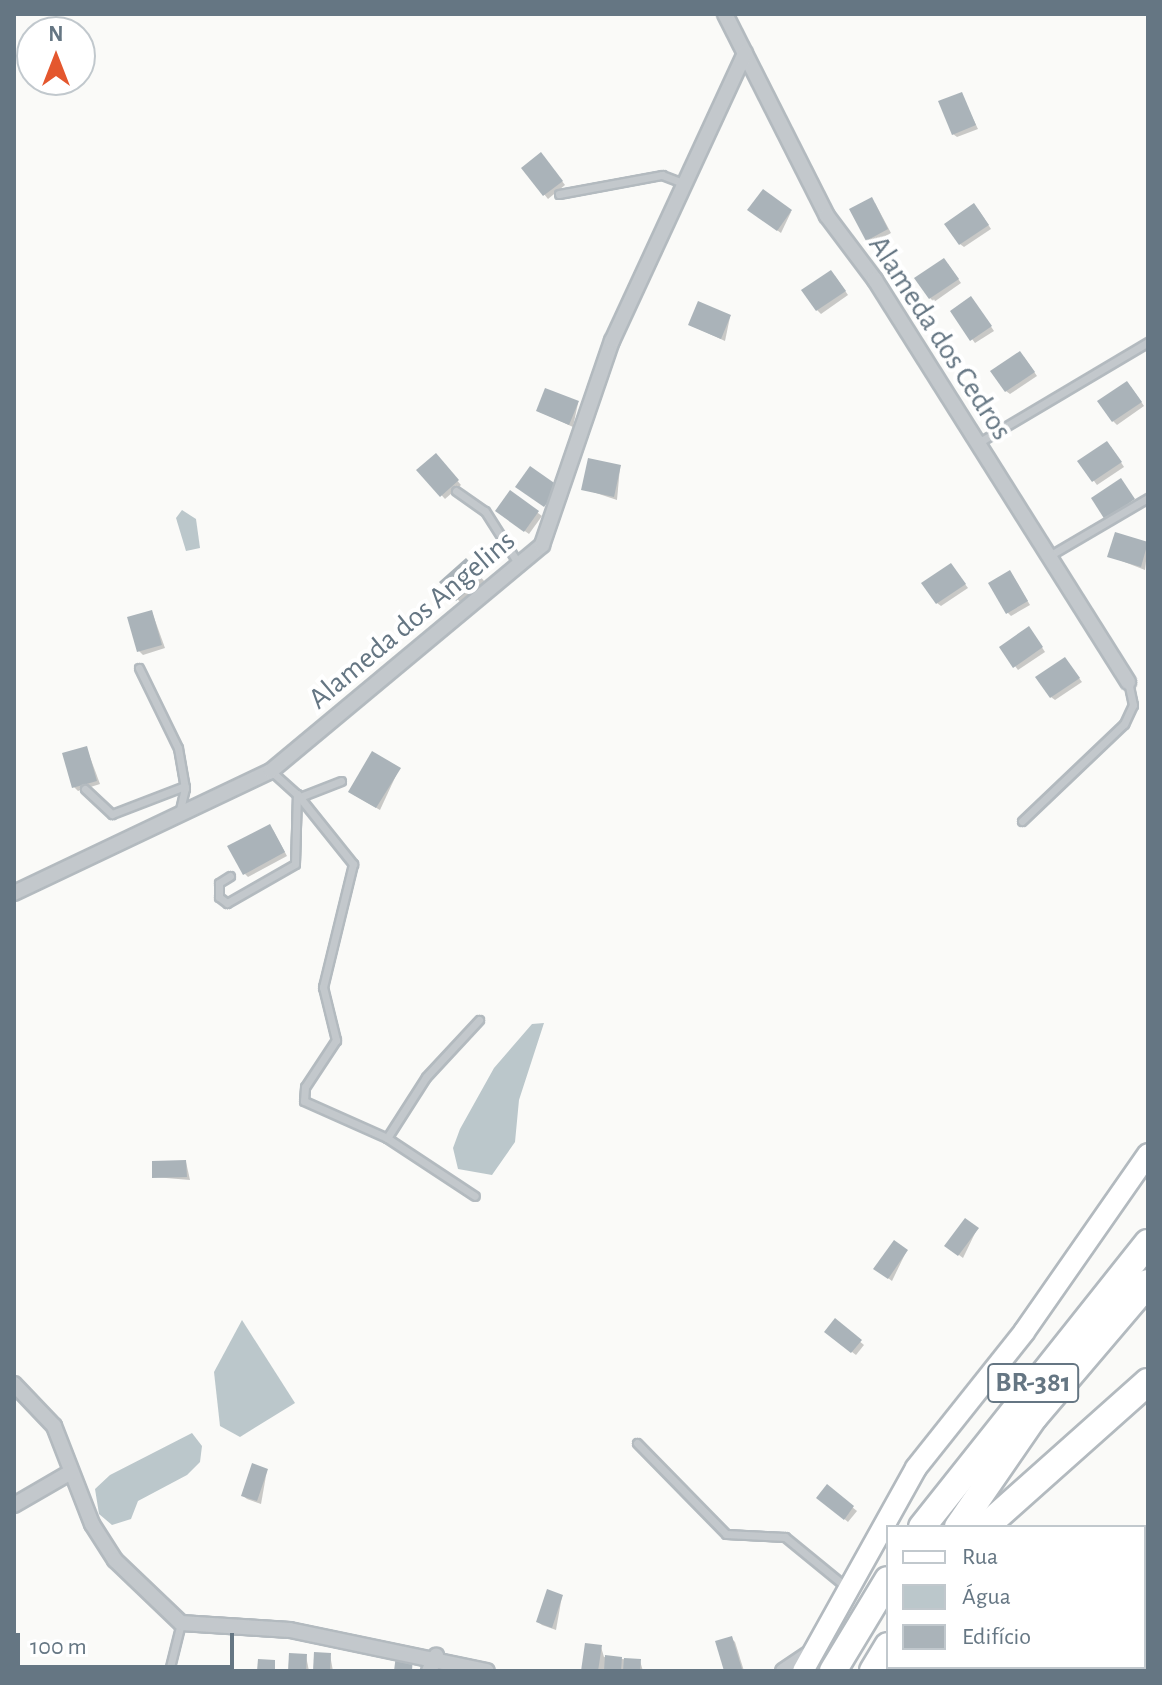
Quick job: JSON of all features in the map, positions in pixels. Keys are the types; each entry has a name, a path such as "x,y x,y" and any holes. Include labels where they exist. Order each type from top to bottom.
{"highway":[{"name":"BR-381","path":"924,1525 1148,1243"},
{"name":"BR-381","path":"959,1525 1034,1417 1148,1283"},
{"path":"987,1525 1148,1382"},
{"path":"833,1671 886,1583"},
{"path":"873,1671 886,1649"}],"main road":[{"name":"BR-381","path":"803,1671 846,1587 916,1468 1024,1332 1148,1154"}],"street":[{"name":"Alameda dos Cedros","path":"725,14 827,216 978,443 1128,682"},
{"name":"Alameda dos Angelins","path":"14,893 178,819 271,771 542,545 612,341 745,53"},
{"path":"14,1384 49,1418 71,1472 115,1560 181,1623 290,1630 436,1656 487,1671"},
{"path":"14,1505 71,1472"},
{"path":"783,1671 815,1649"},
{"path":"429,1671 436,1656"}],"lane":[{"path":"559,194 662,175 685,184"},
{"path":"978,443 1148,342"},
{"path":"456,491 485,511 519,564"},
{"path":"1049,556 1148,498"},
{"path":"139,668 178,748 185,786 178,819"},
{"path":"1022,821 1124,724 1133,705 1128,682"},
{"path":"271,771 297,794 353,864 323,987 336,1040 305,1087 304,1101 387,1138 475,1196"},
{"path":"297,794 341,781"},
{"path":"85,789 112,814 185,786"},
{"path":"230,876 219,883 219,897 227,903 295,864 301,845 297,794"},
{"path":"387,1138 426,1077 479,1020"},
{"path":"637,1443 726,1534 785,1537 846,1587"},
{"path":"169,1671 181,1623"}],"water":[{"path":"182,510 196,519 200,548 186,551 176,518"},
{"path":"544,1023 519,1100 515,1142 492,1175 458,1169 453,1148 460,1129 494,1068 532,1024"},
{"path":"242,1320 295,1403 240,1437 220,1426 214,1372"},
{"path":"192,1433 202,1446 200,1462 187,1475 138,1501 131,1519 112,1525 99,1514 95,1489 110,1475"}],"building":[{"path":"962,92 976,125 952,135 938,101"},
{"path":"541,152 563,181 543,196 521,168"},
{"path":"763,189 792,210 777,231 747,210"},
{"path":"872,197 888,229 866,241 849,209"},
{"path":"974,203 989,225 959,245 944,224"},
{"path":"944,258 959,279 929,299 914,278"},
{"path":"831,270 846,291 816,311 801,290"},
{"path":"971,296 992,326 970,341 950,311"},
{"path":"698,301 731,315 721,339 688,325"},
{"path":"1020,351 1035,372 1005,392 990,371"},
{"path":"1127,381 1142,402 1112,422 1097,401"},
{"path":"545,388 579,401 569,425 536,411"},
{"path":"1107,441 1122,462 1092,482 1077,461"},
{"path":"436,453 459,480 440,497 416,470"},
{"path":"588,458 621,465 614,497 581,490"},
{"path":"530,466 560,487 544,507 515,487"},
{"path":"1121,478 1135,499 1105,520 1091,498"},
{"path":"510,490 539,511 524,532 495,511"},
{"path":"1115,532 1148,542 1141,567 1107,557"},
{"path":"466,558 483,577 456,601 439,582"},
{"path":"951,563 966,584 936,604 921,583"},
{"path":"1010,570 1028,601 1006,614 988,583"},
{"path":"152,610 162,645 137,652 127,617"},
{"path":"1029,626 1043,647 1013,668 999,647"},
{"path":"1065,657 1080,678 1050,698 1035,677"},
{"path":"87,746 97,781 72,788 62,753"},
{"path":"372,751 401,768 376,808 348,792"},
{"path":"270,824 285,852 243,875 227,846"},
{"path":"186,1160 187,1177 152,1178 152,1161"},
{"path":"965,1218 979,1228 958,1256 944,1246"},
{"path":"894,1240 908,1250 888,1279 873,1269"},
{"path":"835,1318 862,1340 851,1353 824,1332"},
{"path":"252,1463 268,1469 257,1501 241,1496"},
{"path":"827,1484 854,1506 844,1520 816,1498"},
{"path":"1148,1524 1148,1576 1146,1574"},
{"path":"547,1589 563,1595 552,1628 536,1622"},
{"path":"732,1636 742,1669 724,1671 715,1641"},
{"path":"585,1643 602,1645 598,1671 581,1671"},
{"path":"314,1652 331,1653 330,1671 313,1671"},
{"path":"289,1653 307,1654 306,1671 288,1671"},
{"path":"396,1655 413,1656 412,1671 394,1671"},
{"path":"605,1655 622,1657 621,1671 604,1671"},
{"path":"624,1658 641,1659 640,1671 623,1671"},
{"path":"258,1659 275,1660 275,1671 257,1671"}]}
